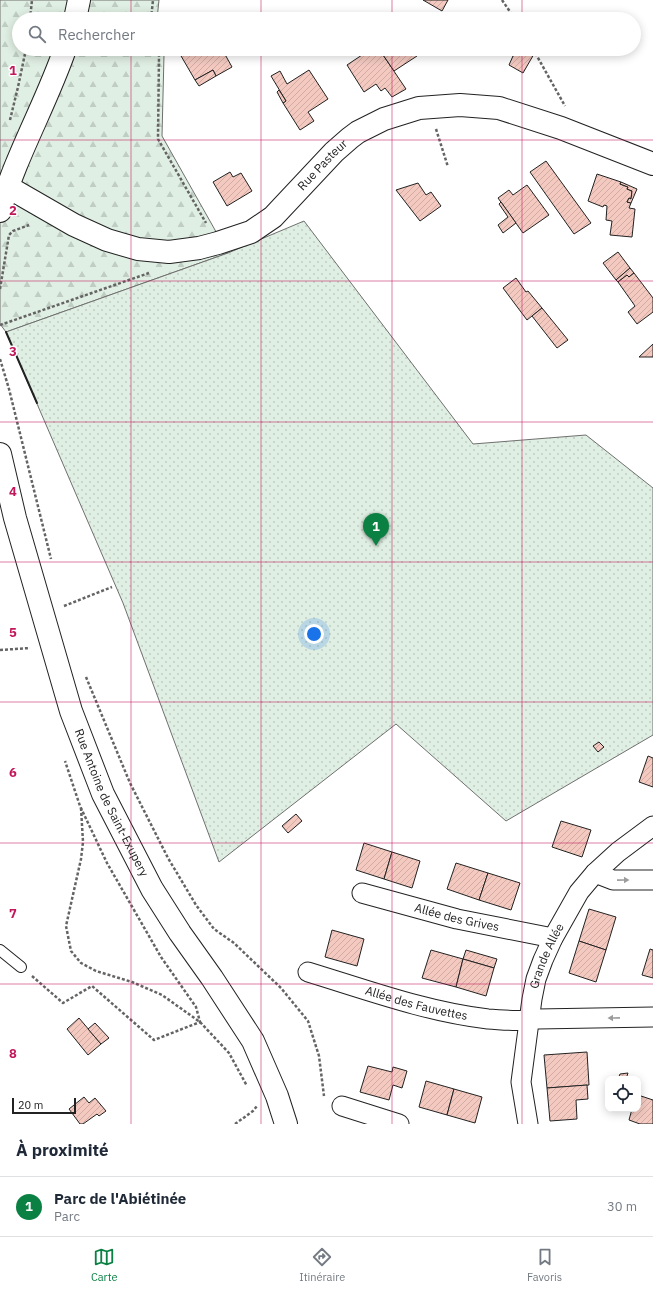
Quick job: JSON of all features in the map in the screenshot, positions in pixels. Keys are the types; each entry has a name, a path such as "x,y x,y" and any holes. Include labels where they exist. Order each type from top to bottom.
{"main road":[{"path":"76,12 79,0"},
{"path":"0,212 4,185 57,73 63,56"},
{"name":"Rue Pasteur","path":"4,185 92,234 138,249 169,252 183,251 218,244 251,232 273,218 334,152 358,132 384,119 401,113 428,107 460,105 499,108 561,128 653,164"},
{"name":"Rue Antoine de Saint-Exupery","path":"0,454 17,525 71,711 103,794 152,889 180,934 253,1040 277,1096 286,1124"}],"street":[{"name":"Grande Allée","path":"528,1124 521,1082 528,1021 536,979 553,938 579,892 595,873 618,852 653,826"},
{"path":"595,873 613,880 653,880"},
{"name":"Allée des Grives","path":"362,893 457,919 553,938"},
{"name":"Allée des Fauvettes","path":"308,972 437,1009 470,1016 519,1022 537,1019 653,1017"},
{"path":"342,1106 399,1124"}],"lane":[{"path":"0,950 21,967"}],"path":[{"path":"31,12 32,0"},
{"path":"151,12 152,0"},
{"path":"502,0 510,12"},
{"path":"9,121 17,94 25,56"},
{"path":"159,56 158,139 218,244"},
{"path":"537,56 567,110 561,128"},
{"path":"428,107 448,167"},
{"path":"0,325 149,272"},
{"path":"0,359 52,560"},
{"path":"65,613 63,606 112,587"},
{"path":"0,650 30,648"},
{"path":"86,676 130,783 168,858 196,905 214,929 234,942 281,988 308,1021 319,1056 324,1092"},
{"path":"200,1022 196,1007 161,957 107,863 80,806 83,842 81,860 66,926 71,951 81,963 162,995 200,1022 229,1053 250,1092"},
{"path":"21,967 63,1003 92,986 154,1040 200,1022"},
{"path":"235,1124 253,1111 257,1105"}],"green space":[{"path":"0,0 159,0 158,12 12,12 12,56 164,56 162,136 228,253 6,332 0,324"},
{"path":"304,221 473,444 586,435 653,488 653,735 506,821 396,724 219,862 123,603 6,332 228,253"}],"building":[{"path":"423,0 448,0 442,11"},
{"path":"181,56 226,56 232,67 216,76 213,70 195,80"},
{"path":"360,56 384,56 406,89 392,97 385,88 381,91 376,84 364,92 347,65"},
{"path":"384,56 417,56 394,71"},
{"path":"513,56 533,56 523,73 509,65"},
{"path":"213,70 216,76 199,86 195,80"},
{"path":"309,70 328,99 308,112 314,121 300,130 283,103 286,101 271,76 280,71 287,84"},
{"path":"279,90 286,101 283,103 277,92"},
{"path":"546,161 591,223 574,234 530,172"},
{"path":"230,172 233,177 241,173 252,191 227,206 213,182"},
{"path":"597,174 621,182 620,184 628,187 627,189 632,191 631,199 629,198 627,202 631,203 629,208 635,209 632,237 610,235 612,221 606,220 607,206 604,205 603,207 588,201"},
{"path":"621,182 637,189 631,203 627,202 629,198 631,199 632,191 627,189 628,187 620,184"},
{"path":"418,183 426,195 431,192 441,206 420,221 396,190"},
{"path":"527,185 549,215 523,233 498,198 509,190 513,195"},
{"path":"501,202 516,223 503,233 498,225 508,217 499,204"},
{"path":"618,252 630,268 616,280 603,263"},
{"path":"630,268 634,273 629,277 627,275 618,282 616,280"},
{"path":"634,273 653,298 653,312 637,324 628,312 635,306 618,282 627,275 629,277"},
{"path":"516,278 526,292 528,291 542,308 527,320 503,288"},
{"path":"542,308 568,340 557,348 532,316"},
{"path":"653,344 653,357 639,357"},
{"path":"599,742 604,747 598,752 593,746"},
{"path":"648,756 653,758 653,787 639,782"},
{"path":"296,814 302,821 288,833 282,826"},
{"path":"561,821 591,830 582,857 552,847"},
{"path":"364,843 392,852 384,879 356,870"},
{"path":"392,852 420,861 412,888 384,879"},
{"path":"456,863 488,873 479,900 447,889"},
{"path":"488,873 520,883 511,910 479,900"},
{"path":"589,909 616,917 606,950 579,941"},
{"path":"332,930 364,939 357,966 325,957"},
{"path":"579,941 606,950 596,982 569,973"},
{"path":"650,949 653,950 653,978 642,975"},
{"path":"431,950 463,959 456,987 422,978"},
{"path":"466,950 497,959 494,968 463,959"},
{"path":"463,959 494,968 486,996 456,987"},
{"path":"79,1018 101,1044 88,1055 67,1029"},
{"path":"95,1023 109,1038 101,1044 88,1029"},
{"path":"587,1052 589,1085 547,1088 544,1055"},
{"path":"368,1066 392,1072 393,1067 407,1071 402,1088 393,1085 389,1100 360,1092"},
{"path":"628,1073 627,1076 619,1076 620,1074"},
{"path":"426,1081 454,1089 447,1115 419,1107"},
{"path":"587,1085 588,1099 576,1100 577,1119 550,1121 547,1088"},
{"path":"454,1089 482,1097 475,1123 447,1115"},
{"path":"641,1096 653,1100 653,1124 640,1124 629,1120 631,1112 641,1112"},
{"path":"84,1097 89,1103 95,1098 106,1111 99,1116 97,1114 83,1124 80,1124 69,1109"}],"wall":[{"path":"6,332 37,403"}],"place":[{"name":"Parc de l'Abiétinée","path":"376,546"}]}
